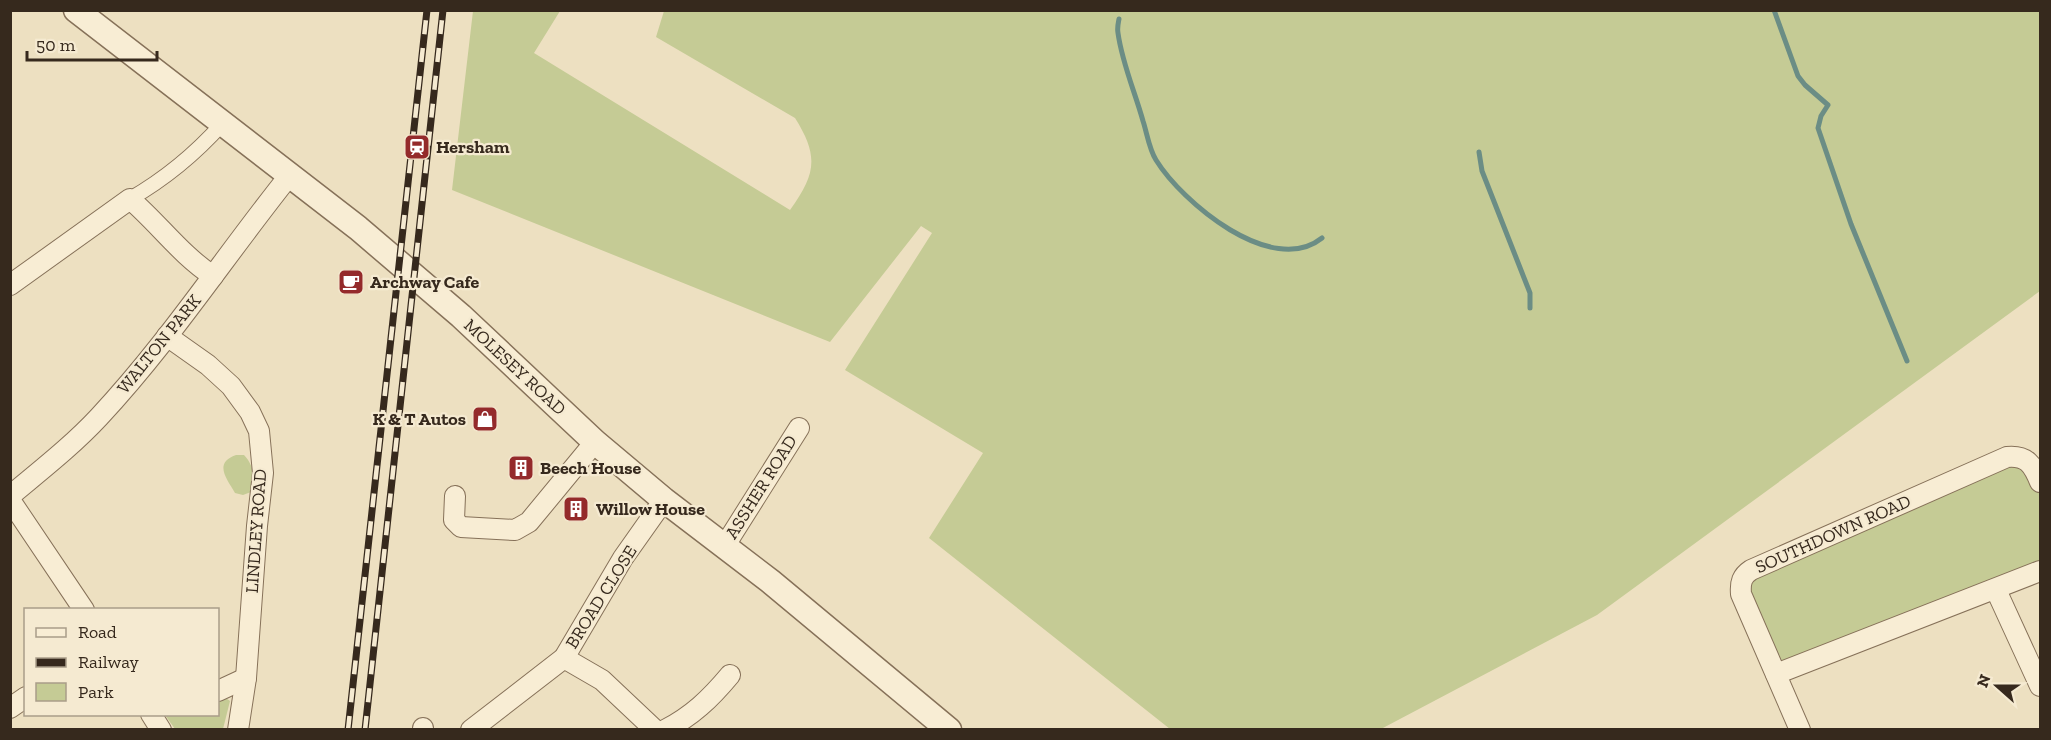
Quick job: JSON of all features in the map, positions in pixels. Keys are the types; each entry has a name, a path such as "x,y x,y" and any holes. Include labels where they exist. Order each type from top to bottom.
{"street":[{"name":"MOLESEY ROAD","path":"76,10 358,228 461,316 595,442 664,500 770,581 949,729"},
{"path":"10,285 130,199 151,187 222,124"},
{"name":"WALTON PARK","path":"10,498 100,416 167,336 290,176"},
{"path":"130,199 159,224 191,260 213,276"},
{"name":"LINDLEY ROAD","path":"167,336 208,365 231,386 250,412 259,431 263,473 256,526 246,678 238,729"},
{"name":"ASSHER ROAD","path":"724,547 798,428"},
{"path":"455,496 454,520 461,527 515,530 529,522 595,442"},
{"name":"SOUTHDOWN ROAD","path":"1776,675 1741,594 1740,584 1744,575 2007,457 2025,458 2031,464 2040,482"},
{"path":"10,498 83,608"},
{"name":"BROAD CLOSE","path":"471,729 564,658 623,558 664,500"},
{"path":"1800,729 1776,675 2040,571"},
{"path":"1996,590 2040,686"},
{"path":"564,658 602,680 655,729"},
{"path":"664,729 676,724 707,702 730,675"},
{"path":"219,691 246,678"},
{"path":"10,708 24,698"},
{"path":"152,716 160,729"}],"green space":[{"path":"473,11 560,11 534,53 790,210 805,186 811,165 808,143 795,118 656,37 664,11 2040,11 2040,291 1597,615 1381,729 1170,729 929,538 983,453 845,370 932,233 921,226 830,342 452,190"},
{"path":"244,455 253,472 254,482 251,492 243,495 235,493 223,467 229,458"},
{"path":"2007,457 2040,482 2040,571 1776,674 1745,575"},
{"path":"219,696 230,701 223,729 175,729 166,716 219,716"}],"waterway":[{"path":"1774,10 1798,76 1828,105 1821,116 1818,128 1851,224 1907,361"},
{"path":"1119,19 1118,31 1122,55 1150,146 1156,160 1186,196 1230,230 1254,242 1279,249 1302,248 1322,238"},
{"path":"1479,152 1482,171 1530,293 1530,308"}],"railway":[{"path":"348,730 427,10"},
{"path":"365,730 443,10"}],"place":[{"name":"Hersham","path":"417,147"},
{"name":"Archway Cafe","path":"351,282"},
{"name":"K & T Autos","path":"485,419"},
{"name":"Beech House","path":"521,468"},
{"name":"Willow House","path":"576,509"}]}
